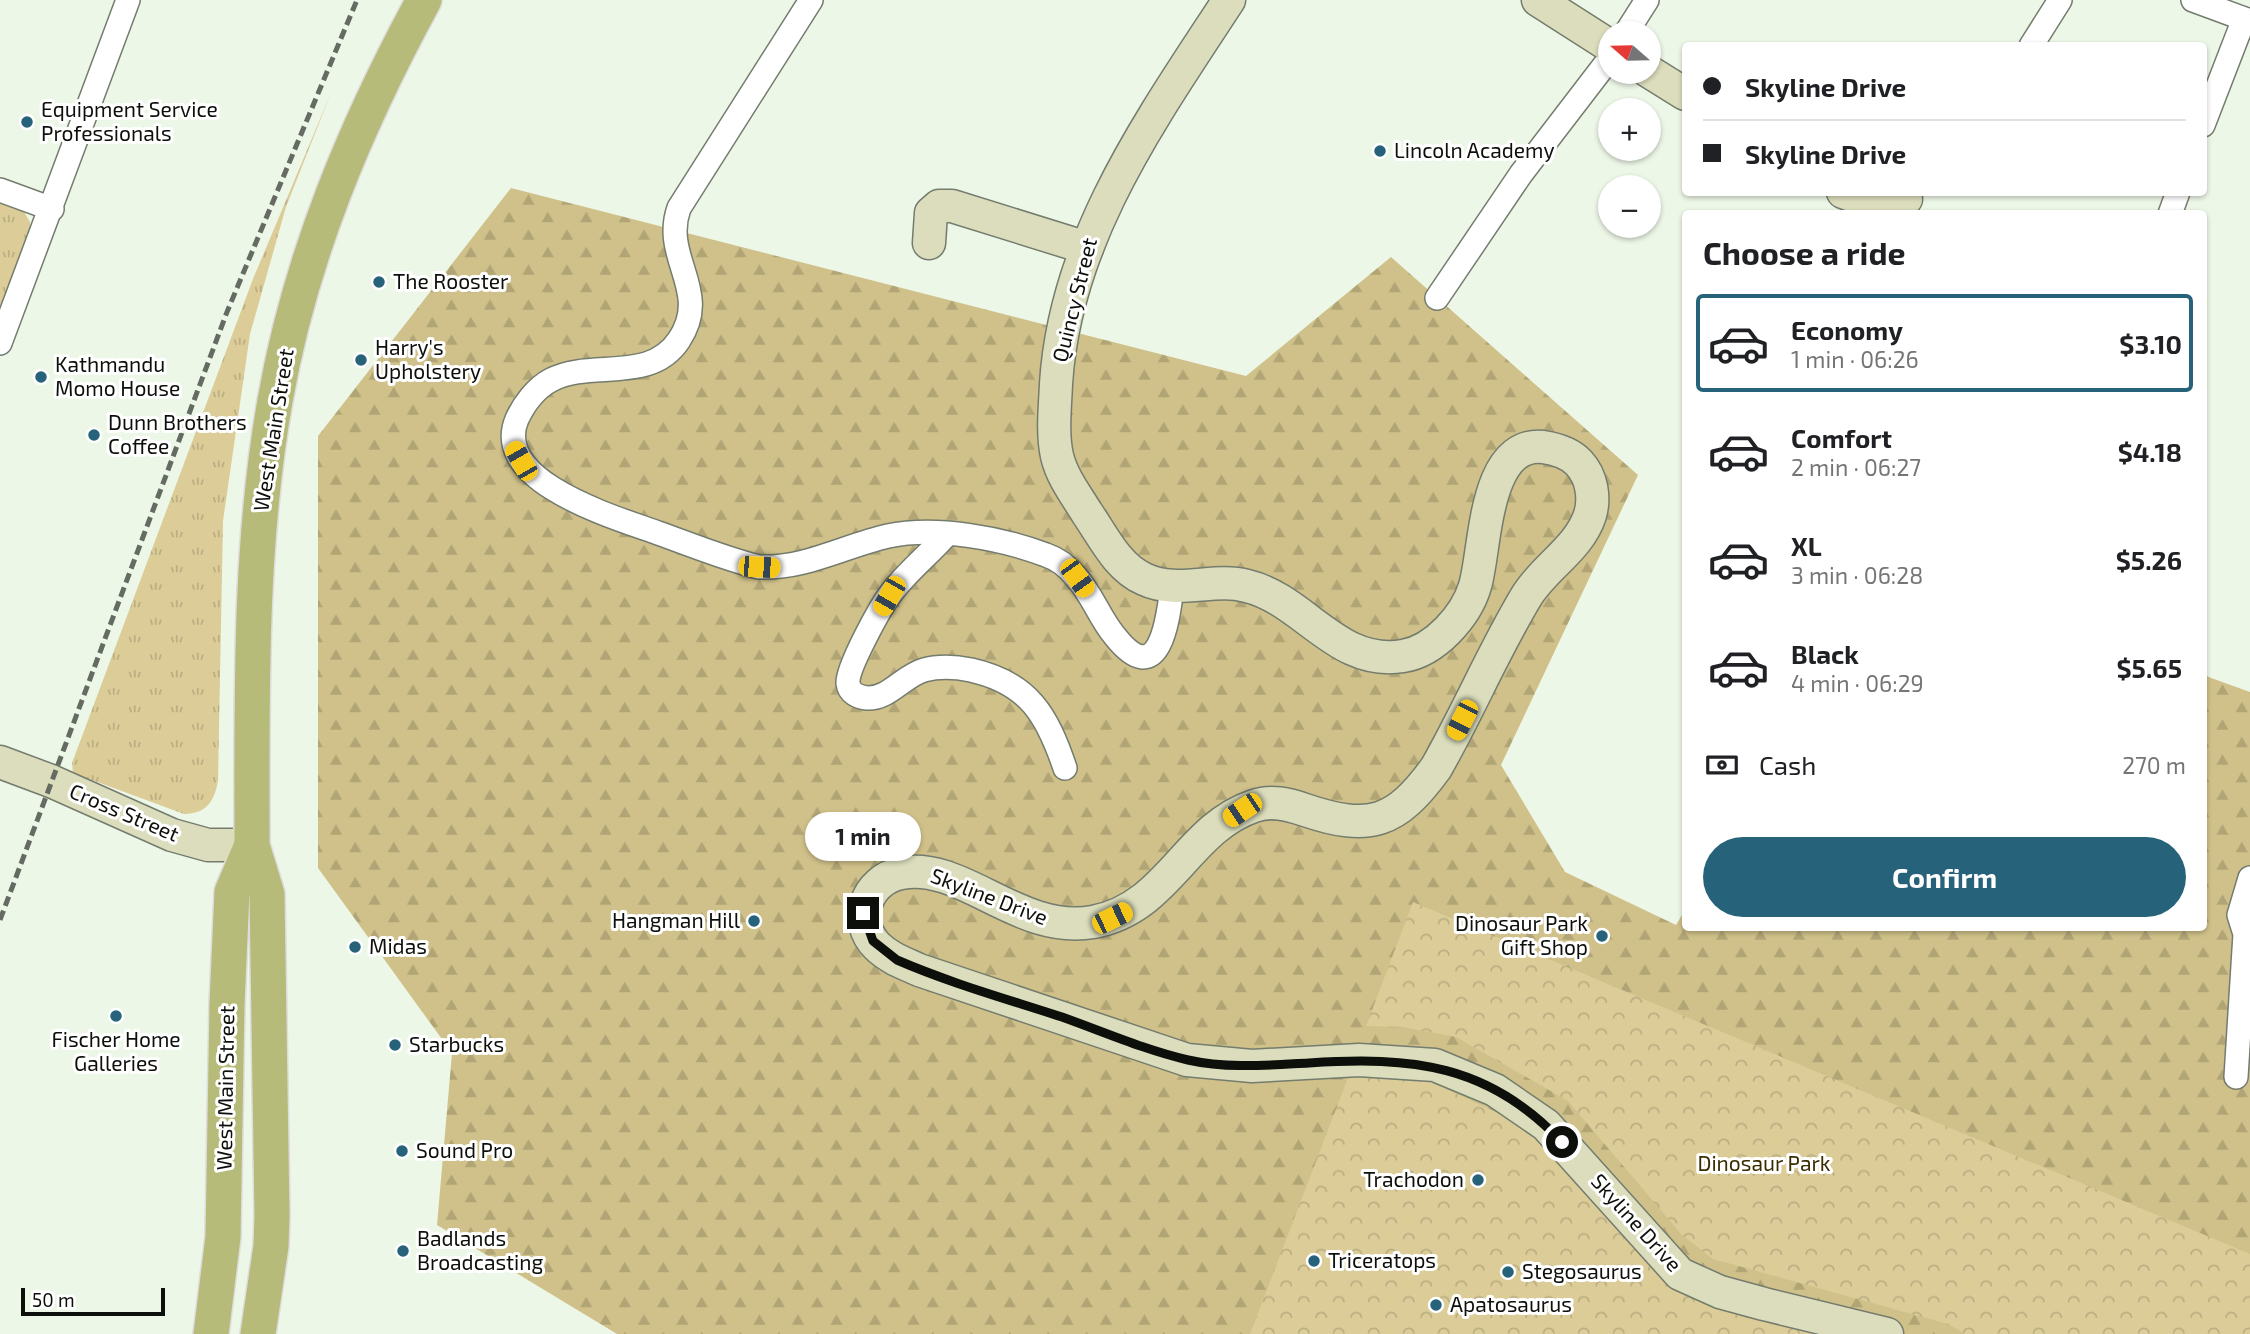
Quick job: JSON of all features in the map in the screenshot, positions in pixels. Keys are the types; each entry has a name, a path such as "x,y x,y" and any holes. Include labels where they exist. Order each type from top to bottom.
{"main road":[{"name":"West Main Street","path":"258,1334 271,1246 271,1128 267,894 252,845 258,530 275,401 298,300 330,196 360,125 424,0"},
{"name":"West Main Street","path":"211,1334 225,1201 227,1004 232,892 252,845"},
{"path":"227,1004 241,1067 243,1202 227,1334"}],"street":[{"path":"0,343 128,0"},
{"path":"811,0 690,187 673,224 673,240 692,297 686,329 677,343 649,363 573,373 552,379 540,387 528,399 512,431 513,447 521,461 540,480 583,506 737,562 759,567 782,568 888,536 947,534 1013,545 1049,556 1064,564 1093,600 1112,633 1126,649 1138,654 1150,654 1161,646 1166,632 1172,587"},
{"name":"Quincy Street","path":"1172,587 1142,579 1122,562 1076,496 1058,458 1054,422 1057,365 1066,320 1087,248 1107,198 1135,144 1229,0"},
{"path":"1538,0 1598,38"},
{"path":"1634,21 1647,0"},
{"path":"2034,42 2060,0"},
{"path":"2193,0 2247,20 2207,115"},
{"path":"1437,298 1521,174 1598,74"},
{"path":"1661,79 1682,92"},
{"path":"0,190 52,209"},
{"path":"1854,196 1870,202 1913,196"},
{"path":"929,243 931,213 939,206 952,206 1087,248"},
{"name":"Skyline Drive","path":"1172,587 1240,584 1261,589 1292,606 1342,646 1389,659 1411,655 1451,627 1467,605 1475,586 1496,481 1517,454 1534,447 1562,451 1575,458 1586,471 1593,493 1591,512 1581,535 1527,596 1436,768 1412,798 1390,816 1355,823 1275,802 1242,810 1209,833 1153,895 1112,918 1091,922 1068,924 1031,917 933,874 899,873 871,892 865,905 864,922 878,947 919,970 1187,1060 1252,1066 1359,1060 1435,1065 1495,1090 1546,1125 1680,1274 1720,1292 1887,1334"},
{"path":"947,534 889,596 854,665 848,681 850,690 855,695 869,698 883,695 909,677 939,668 959,668 999,678 1013,684 1041,713 1065,768"},
{"name":"Cross Street","path":"0,762 51,781 173,835 208,845 252,845"},
{"path":"2236,1077 2247,935 2239,915 2250,878"}],"green space":[{"path":"331,93 286,207 250,334 223,521 218,780 215,794 204,809 184,814 73,773 72,763 253,279"},
{"path":"511,188 1246,376 1391,257 1638,475 1501,765 1565,872 1676,925 1682,915 1682,931 2207,931 2207,676 2250,692 2250,1334 617,1334 437,1225 452,1053 318,868 318,436"},
{"path":"0,200 23,210 30,222 30,232 0,310"},
{"name":"Dinosaur Park","path":"1413,902 2250,1254 2250,1334 1965,1334 1948,1324 1713,1259 1682,1235 1568,1101 1456,1037 1402,1027 1366,1026"},
{"path":"1380,1074 1427,1080 1513,1120 1542,1142 1596,1198 1621,1234 1674,1286 1832,1334 1250,1334 1349,1075"}],"railway":[{"path":"0,920 227,312 357,0"}],"place":[{"name":"Equipment Service Professionals","path":"27,122"},
{"name":"Lincoln Academy","path":"1380,151"},
{"name":"The Rooster","path":"379,282"},
{"name":"Harry's Upholstery","path":"361,360"},
{"name":"Kathmandu Momo House","path":"41,377"},
{"name":"Dunn Brothers Coffee","path":"94,435"},
{"name":"Hangman Hill","path":"754,921"},
{"name":"Dinosaur Park Gift Shop","path":"1602,936"},
{"name":"Midas","path":"355,947"},
{"name":"Fischer Home Galleries","path":"116,1016"},
{"name":"Starbucks","path":"395,1045"},
{"name":"Sound Pro","path":"402,1151"},
{"name":"Trachodon","path":"1478,1180"},
{"name":"Badlands Broadcasting","path":"403,1251"},
{"name":"Triceratops","path":"1314,1261"},
{"name":"Stegosaurus","path":"1508,1272"},
{"name":"Apatosaurus","path":"1436,1305"}],"route":[{"path":"863,913 866,929 873,941 897,960 919,970 1140,1045 1187,1060 1212,1064 1252,1066 1392,1060 1435,1065 1495,1090 1522,1106 1562,1142"}]}
